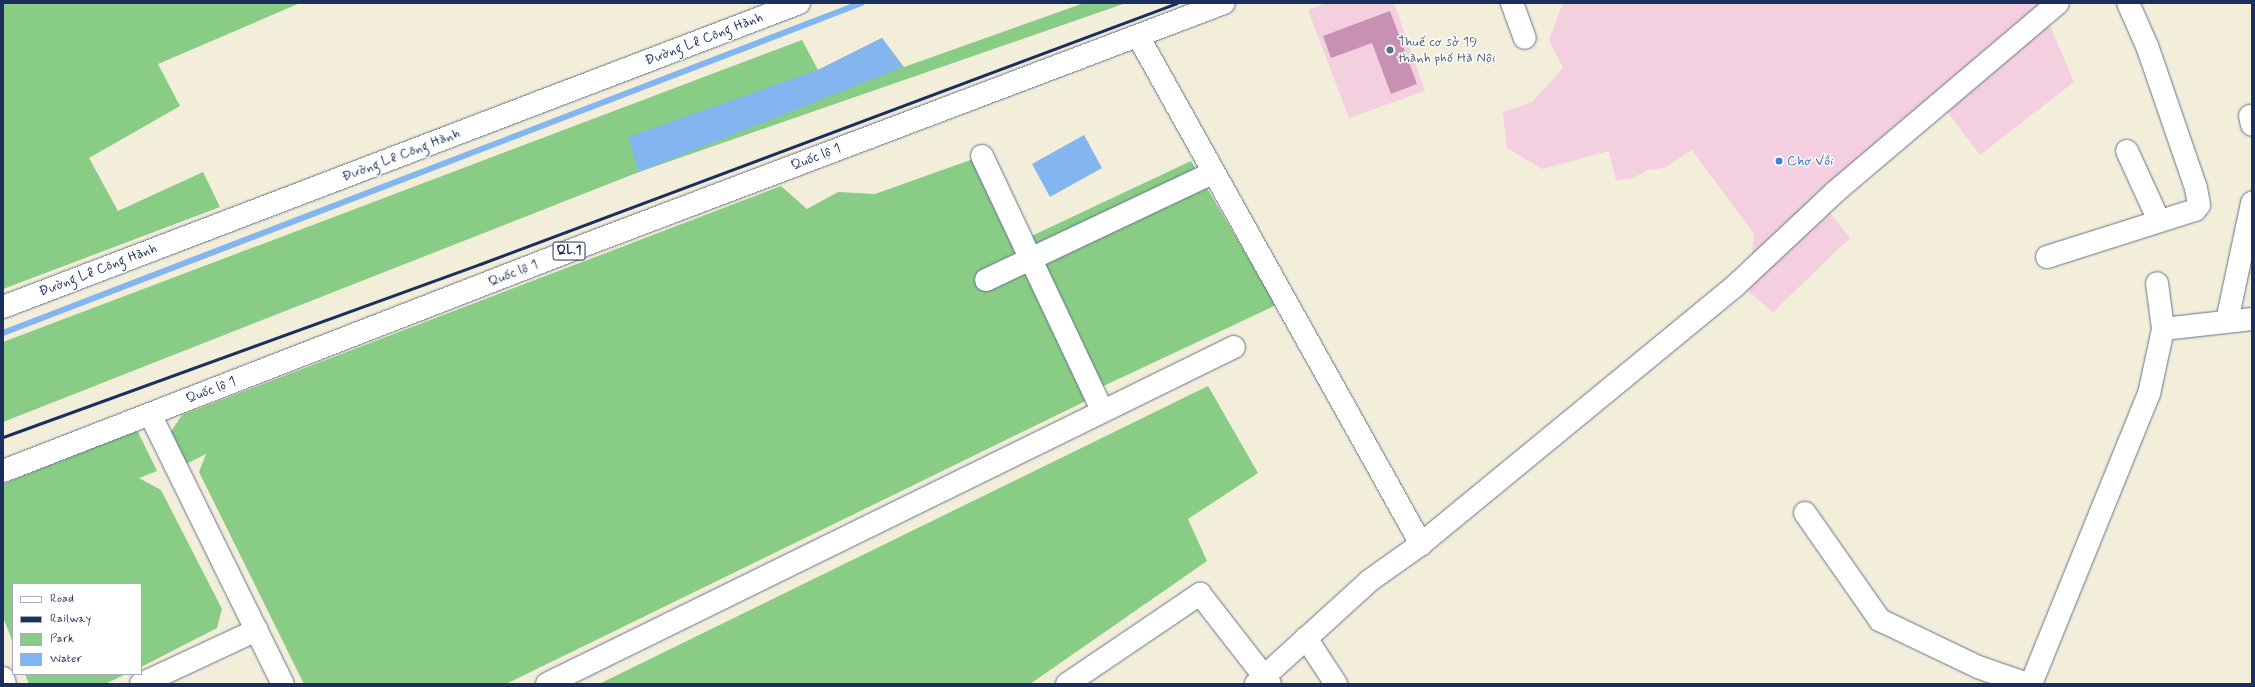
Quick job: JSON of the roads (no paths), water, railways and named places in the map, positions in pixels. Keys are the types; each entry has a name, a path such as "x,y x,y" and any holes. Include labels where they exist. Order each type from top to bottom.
{"main road":[{"name":"Đường Lê Công Hành","path":"3,307 799,3"},
{"name":"QL.1","path":"1138,36 1224,3"},
{"path":"1512,3 1525,38"},
{"path":"1067,684 1200,594 1264,682 1306,638 1370,581 1421,544 1735,286 1835,192 2058,3"},
{"path":"2047,257 2195,210 2199,199 2147,46 2128,3"},
{"path":"1138,36 1421,544"},
{"name":"Quốc lộ 1","path":"3,471 585,245 1138,36"},
{"path":"2128,151 2159,221"},
{"path":"982,156 1098,401"},
{"path":"986,280 1214,172"},
{"path":"2227,321 2252,203"},
{"path":"2031,684 2149,394 2163,330 2157,283"},
{"path":"2163,330 2252,319"},
{"path":"547,684 1234,347"},
{"path":"150,414 283,684"},
{"path":"1805,513 1880,620 1975,676 2027,684"},
{"path":"141,684 257,630"},
{"path":"1306,638 1336,684"},
{"path":"3,678 5,684"}],"water":[{"path":"882,38 903,67 639,172 628,137 818,70"},
{"path":"1084,135 1102,168 1050,197 1032,164"}],"waterway":[{"path":"3,333 862,3"}],"railway":[{"path":"3,437 480,264 1177,3"}],"place":[{"name":"Thuế cơ sở 19 thành phố Hà Nội","path":"1390,50"},
{"name":"Chợ Vồi","path":"1779,161"}]}
